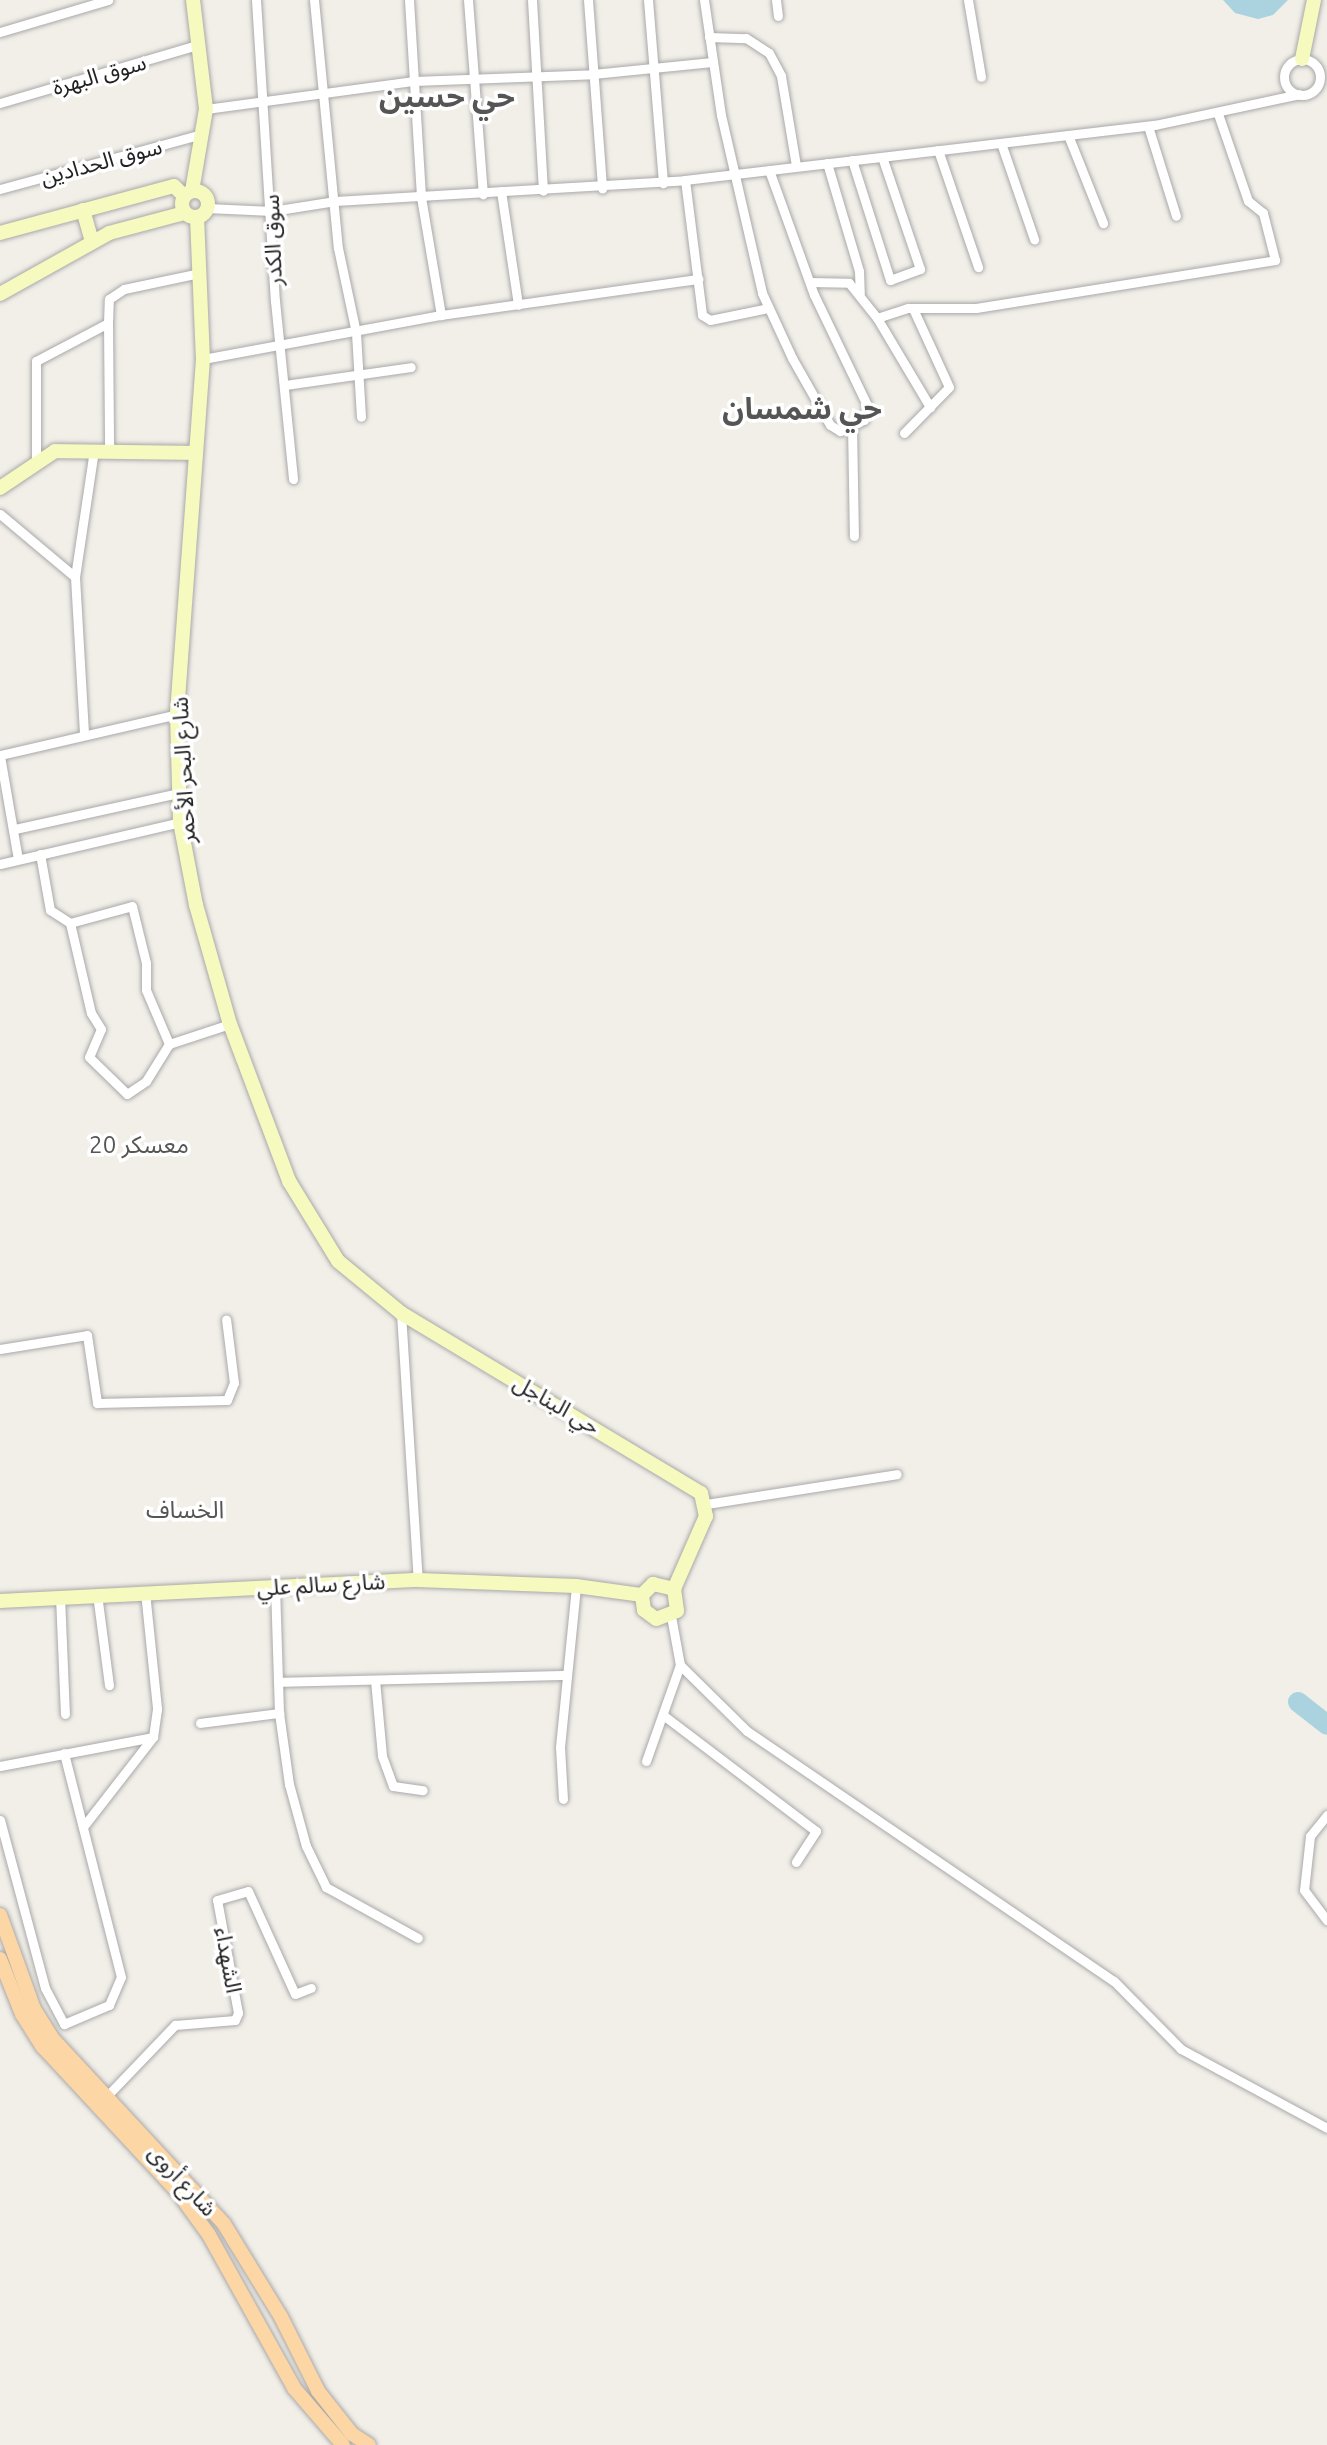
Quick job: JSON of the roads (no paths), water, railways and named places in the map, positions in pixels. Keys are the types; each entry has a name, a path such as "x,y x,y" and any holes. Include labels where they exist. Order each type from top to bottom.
{"main road":[{"name":"شارع أروى","path":"0,1915 34,2009 76,2069 224,2224 281,2317 309,2376 352,2434 369,2445"},
{"name":"شارع أروى","path":"0,1959 22,2014 43,2047 177,2191 209,2235 294,2388 343,2445"},
{"path":"294,2388 309,2376"}],"street":[{"path":"0,32 108,0"},
{"name":"شارع البحر الأحمر","path":"193,0 206,109 188,193 196,213 203,359 177,714 180,822 196,905 230,1024 289,1181 338,1261 401,1313"},
{"name":"سوق الكدر","path":"256,0 272,211 274,288 283,347 293,479"},
{"path":"314,0 320,91 338,248 356,333 361,417"},
{"path":"409,0 421,197 441,315"},
{"path":"468,0 483,194"},
{"path":"532,0 543,191"},
{"path":"588,0 602,188"},
{"path":"648,0 663,183"},
{"path":"704,0 712,62 748,245 768,308 830,425 840,431 864,420 867,405 810,282 769,170"},
{"path":"776,0 778,16"},
{"path":"968,0 981,77"},
{"path":"1302,59 1314,0"},
{"path":"709,37 746,38 769,53 781,76 796,166"},
{"name":"سوق البهرة","path":"0,103 197,45"},
{"path":"0,294 92,242 196,213 272,211 335,201 663,183 1148,126 1218,114 1299,94 1314,90 1323,77 1316,65 1302,59 1290,64 1284,75 1288,88 1299,94"},
{"path":"206,109 320,91 414,81 593,74 712,62"},
{"path":"877,318 908,308 914,311 976,308 1275,260 1263,213 1248,201 1218,114"},
{"path":"1148,126 1176,216"},
{"name":"سوق الحدادين","path":"0,189 202,134"},
{"path":"1068,135 1103,223"},
{"path":"1001,143 1034,239"},
{"path":"938,150 978,267"},
{"path":"852,160 890,280 920,269 882,157"},
{"path":"827,163 859,271 860,294"},
{"path":"685,180 705,319 768,308"},
{"path":"0,233 174,186 205,196 196,213"},
{"path":"501,191 518,305"},
{"path":"83,210 92,242"},
{"path":"84,733 75,577 102,449 109,299 124,289 200,273"},
{"path":"203,359 283,347 441,315 698,279"},
{"path":"810,282 849,283 860,294 930,407"},
{"path":"904,433 945,393 948,377 914,311"},
{"path":"36,463 36,361 108,323"},
{"path":"285,385 411,367"},
{"path":"852,425 854,536"},
{"path":"0,488 55,451 102,449 194,453"},
{"path":"0,514 75,577"},
{"path":"18,859 0,755 84,733 177,714"},
{"path":"15,829 179,793"},
{"path":"0,864 180,822"},
{"path":"40,854 50,910 70,923 91,1013 101,1029 89,1057 127,1094 146,1081 169,1044 230,1024"},
{"path":"70,923 132,906 146,963 146,990 169,1044"},
{"path":"401,1313 418,1580"},
{"name":"حي البناجل","path":"401,1313 687,1481 706,1504"},
{"path":"0,1349 87,1335 97,1403 227,1400 234,1383 226,1319"},
{"path":"646,1761 680,1665 671,1616 679,1603 674,1589 700,1538 706,1504 897,1474"},
{"name":"شارع سالم علي","path":"0,1601 418,1580 576,1586 642,1595"},
{"path":"671,1616 649,1616 642,1595 653,1584 674,1589"},
{"path":"275,1586 279,1713 296,1809 326,1887 418,1938"},
{"path":"563,1799 560,1747 576,1586"},
{"path":"83,1827 153,1737 157,1709 145,1592"},
{"path":"97,1594 109,1685"},
{"path":"60,1596 65,1714"},
{"path":"680,1665 747,1731 1114,1981 1181,2049 1327,2128"},
{"path":"278,1682 567,1675"},
{"path":"375,1680 382,1756 393,1786 423,1790"},
{"path":"200,1723 279,1713"},
{"path":"663,1715 816,1831 796,1862"},
{"path":"0,1766 153,1737"},
{"path":"0,1820 45,1988 64,2024 109,2005 121,1977 64,1753"},
{"path":"1327,1815 1310,1836 1304,1890 1327,1920"},
{"name":"الشهداء","path":"104,2099 175,2025 235,2020 238,2013 217,1900 248,1891 295,1994 311,1988"}],"water":[{"path":"1223,0 1288,0 1273,15 1258,19 1235,13"}],"waterway":[{"path":"1298,1702 1327,1725"}],"district":[{"name":"حي حسين","path":"447,96"},
{"name":"حي شمسان","path":"802,408"},
{"name":"معسكر 20","path":"139,1145"},
{"name":"الخساف","path":"185,1510"}]}
